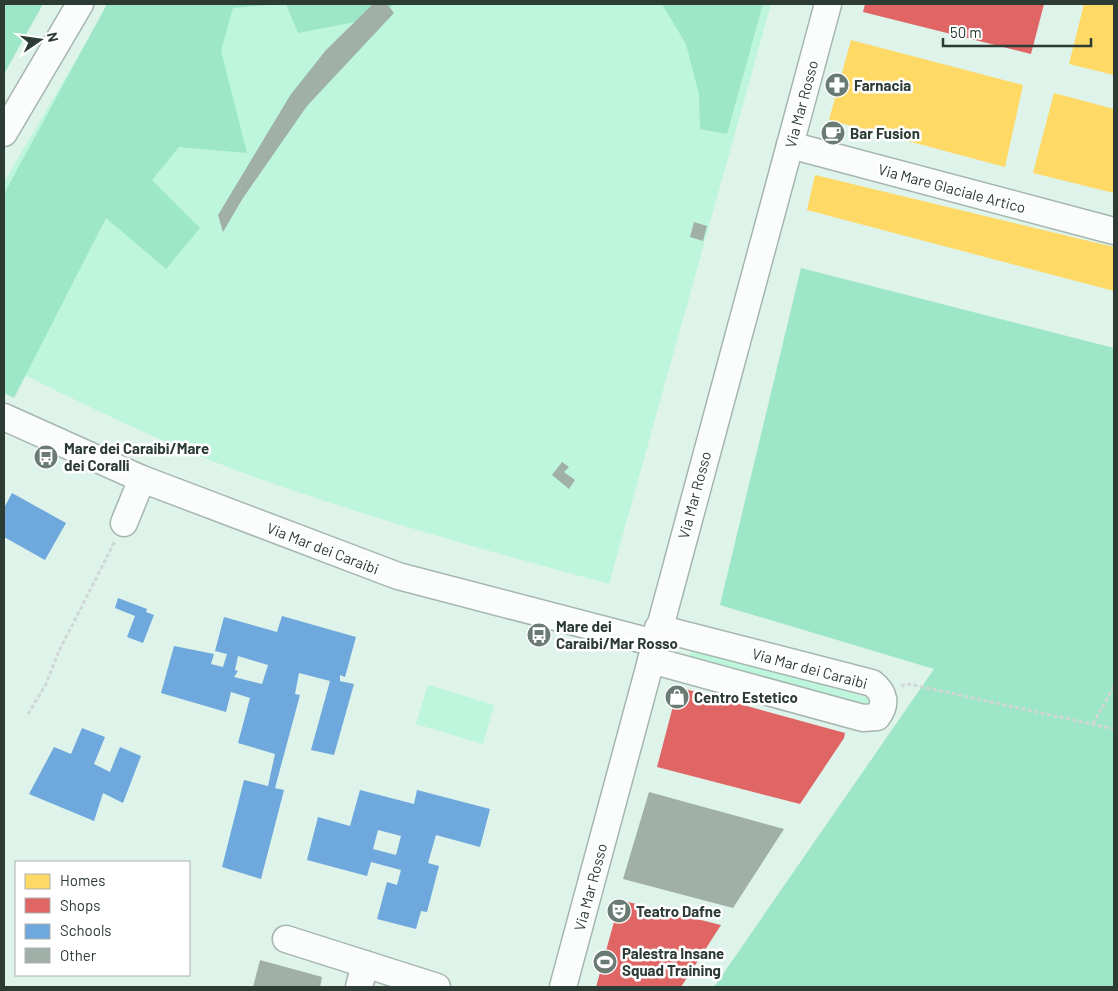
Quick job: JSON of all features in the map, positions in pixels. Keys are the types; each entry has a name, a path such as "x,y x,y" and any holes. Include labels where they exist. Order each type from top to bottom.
{"street":[{"path":"4,133 80,4"},
{"name":"Via Mar Rosso","path":"563,987 828,4"},
{"name":"Via Mare Glaciale Artico","path":"790,145 1114,231"},
{"name":"Via Mar dei Caraibi","path":"4,417 142,479 410,580 654,644 872,684 882,692 883,706 877,717 863,718 654,644"},
{"path":"124,523 142,479"},
{"path":"286,939 362,976 437,987"}],"path":[{"path":"28,714 46,684 59,651 124,523"},
{"path":"882,692 909,684 1114,729"},
{"path":"1093,724 1114,686"}],"green space":[{"path":"4,4 43,4 4,74"},
{"path":"107,4 281,4 233,8 221,51 247,153 179,147 152,180 200,228 166,269 106,218 14,398 4,393 4,194"},
{"path":"109,4 771,4 609,584 377,518 241,472 151,435 4,365 4,182"},
{"path":"286,4 394,4 380,17 298,33"},
{"path":"662,4 763,4 727,134 700,129 699,94 686,44"},
{"path":"801,268 1114,348 1114,987 714,987 934,669 720,605"},
{"path":"694,650 872,700 869,708 690,658 689,653"},
{"path":"428,685 494,705 483,744 416,724"}],"building: Homes":[{"path":"1084,4 1114,4 1114,75 1069,64"},
{"path":"851,40 1023,85 1005,167 829,120"},
{"path":"1054,93 1114,109 1114,193 1033,173"},
{"path":"815,175 1114,247 1114,291 807,210"}],"building: Shops":[{"path":"865,4 1044,4 1031,54 863,12"},
{"path":"678,687 845,733 844,738 800,804 657,767"},
{"path":"620,900 721,925 681,987 596,987"}],"building: Schools":[{"path":"12,493 66,523 45,560 4,537 4,508"},
{"path":"118,598 147,609 146,612 154,615 143,643 127,637 135,616 115,608"},
{"path":"282,616 356,637 345,677 340,675 340,681 354,684 334,755 311,750 330,681 299,673 295,694 300,695 275,788 284,790 261,879 222,867 244,780 268,786 275,754 238,743 250,698 231,692 226,712 161,693 174,646 214,654 211,664 223,667 227,654 215,651 224,617 277,632","holes":["238,656 268,665 262,684 234,677 238,671 235,670"]},
{"path":"82,728 105,737 94,764 110,772 120,747 141,756 123,803 103,793 94,821 29,794 54,747 71,754"},
{"path":"360,790 414,804 417,790 490,809 480,847 436,835 428,863 439,866 427,912 421,911 416,929 377,919 387,882 397,885 401,870 371,862 367,876 307,860 318,817 350,826","holes":["378,830 401,836 396,855 373,849"]}],"building: Other":[{"path":"373,4 387,4 394,13 307,106 243,198 223,232 218,215 291,94 326,50"},
{"path":"694,222 707,226 703,241 690,237"},
{"path":"562,462 569,467 564,472 575,480 569,489 552,475"},
{"path":"649,792 784,829 733,908 623,879"},
{"path":"260,960 322,977 320,987 253,987"}],"place":[{"name":"Farnacia","path":"837,85"},
{"name":"Bar Fusion","path":"833,133"},
{"name":"Mare dei Caraibi/Mare dei Coralli","path":"46,457"},
{"name":"Mare dei Caraibi/Mar Rosso","path":"539,635"},
{"name":"Centro Estetico","path":"677,697"},
{"name":"Teatro Dafne","path":"619,911"},
{"name":"Palestra Insane Squad Training","path":"605,962"}]}
